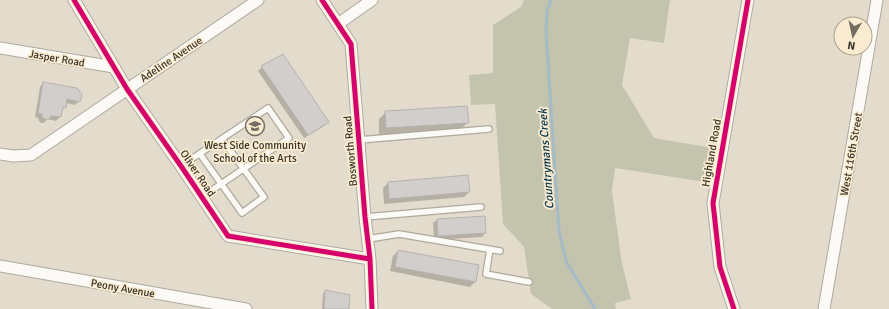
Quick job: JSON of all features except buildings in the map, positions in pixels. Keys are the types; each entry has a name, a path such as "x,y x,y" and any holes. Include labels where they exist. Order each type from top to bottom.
{"street":[{"name":"Oliver Road","path":"74,0 127,89 228,236 370,259"},
{"name":"Adeline Avenue","path":"0,154 12,156 31,155 258,0"},
{"name":"Bosworth Road","path":"322,0 351,44 365,217 370,259 372,309"},
{"path":"338,24 372,0"},
{"name":"Highland Road","path":"734,309 720,267 713,203 748,0"},
{"name":"West 116th Street","path":"824,309 877,0"},
{"name":"Jasper Road","path":"0,48 114,67"},
{"name":"Peony Avenue","path":"0,266 246,309"}],"lane":[{"path":"181,166 268,108 289,138 202,197"},
{"path":"359,140 489,129"},
{"path":"200,154 242,213 264,197 222,139"},
{"path":"365,217 480,207"},
{"path":"368,238 400,234 500,251"},
{"path":"490,249 486,274 529,282"}],"green space":[{"path":"524,0 670,0 664,43 630,38 622,85 654,138 718,149 712,183 615,168 612,191 622,264 631,299 615,303 616,309 552,309 531,294 524,247 503,224 495,104 471,105 469,75 493,73 493,25 521,7"}],"waterway":[{"name":"Countrymans Creek","path":"551,0 547,11 546,32 559,231 566,261 595,309"}],"cycle path":[{"path":"74,0 127,89 228,236 370,259"},
{"path":"322,0 351,44 365,217 370,259 372,309"},
{"path":"734,309 720,267 713,203 748,0"}],"place":[{"name":"West Side Community School of the Arts","path":"255,126"}]}
